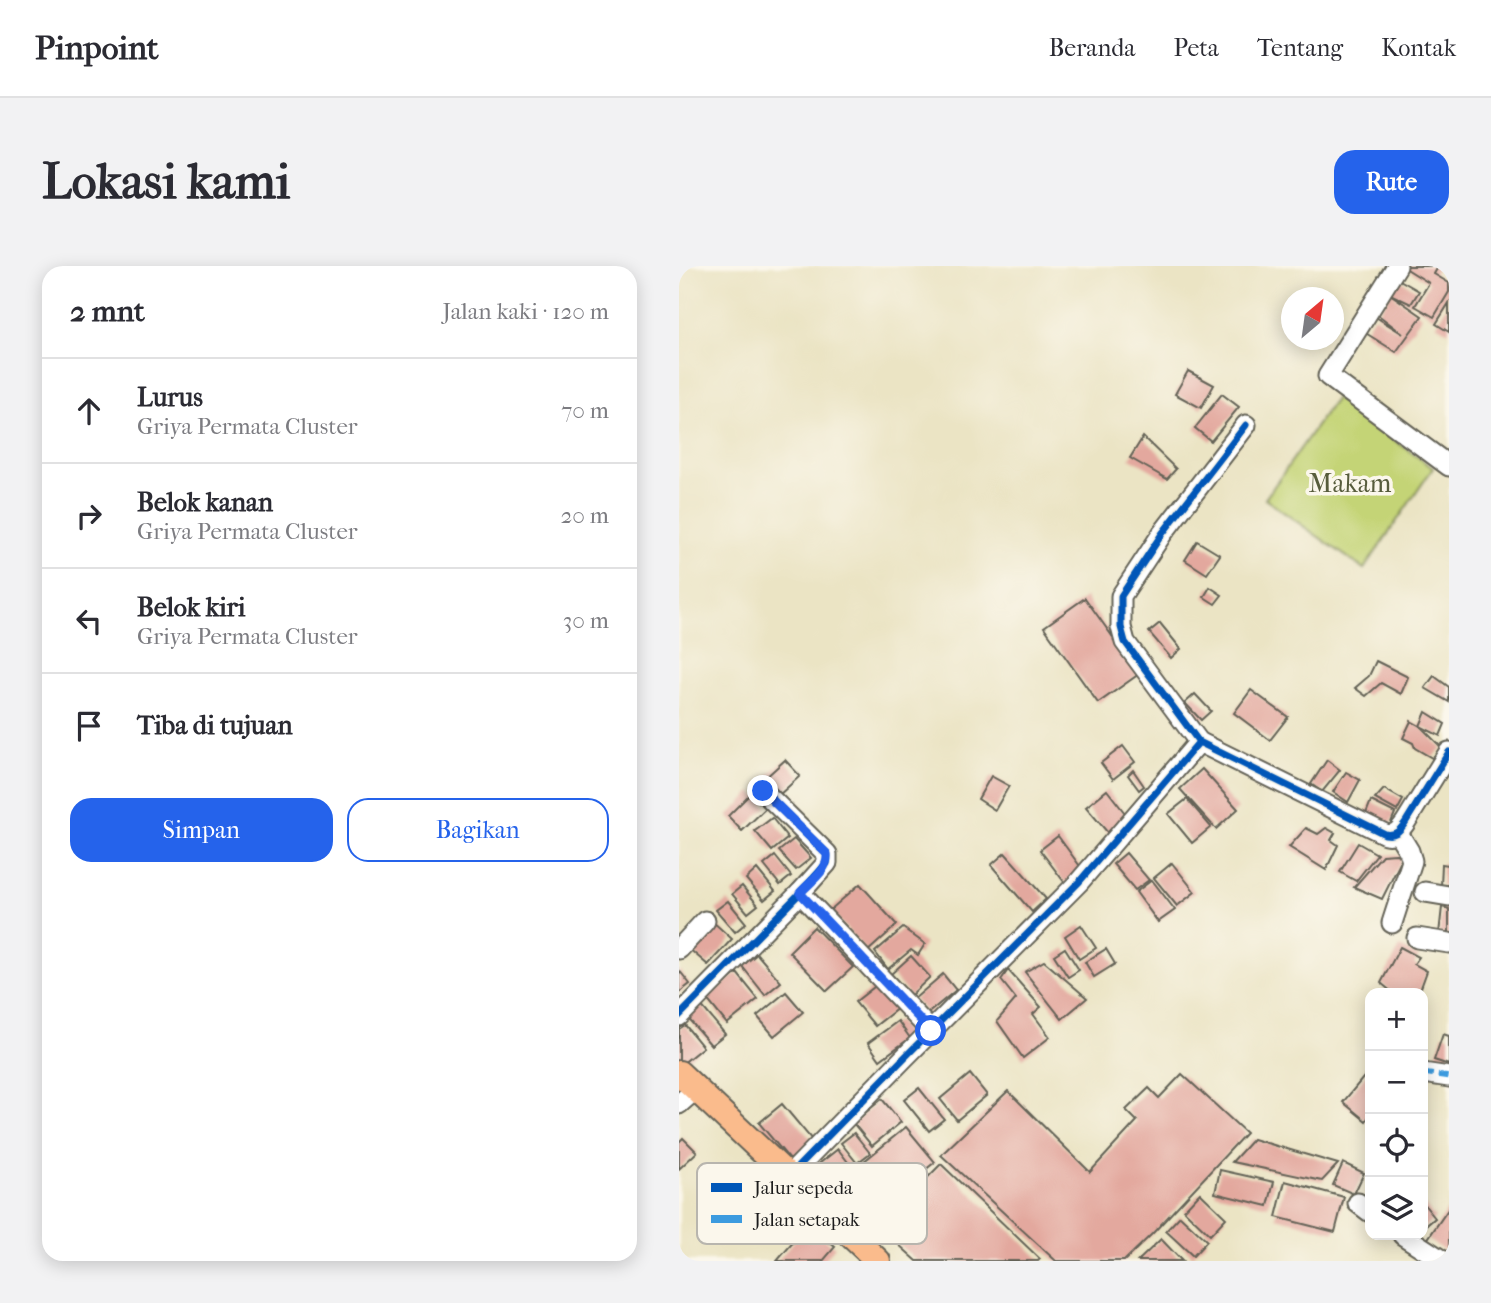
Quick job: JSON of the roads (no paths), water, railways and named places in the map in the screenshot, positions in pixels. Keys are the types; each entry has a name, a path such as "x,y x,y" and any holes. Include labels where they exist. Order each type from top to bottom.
{"main road":[{"path":"685,1088 772,1163"},
{"path":"860,1244 878,1261"}],"street":[{"path":"1393,268 1328,376 1449,466"},
{"path":"1246,425 1162,534 1121,596 1121,627 1125,642 1199,742 1385,834 1398,833 1449,752"},
{"path":"802,1163 1079,882 1199,742"},
{"path":"679,1016 825,867 828,859 827,854 763,791"},
{"path":"1392,923 1412,861 1409,850 1398,833"},
{"path":"1425,892 1449,895"},
{"path":"800,893 931,1031"},
{"path":"679,949 705,921"},
{"path":"1417,938 1449,943"},
{"path":"1428,1074 1449,1077"},
{"path":"1411,1240 1443,1261"}],"park label":[{"name":"Makam","path":"1350,483"}]}
